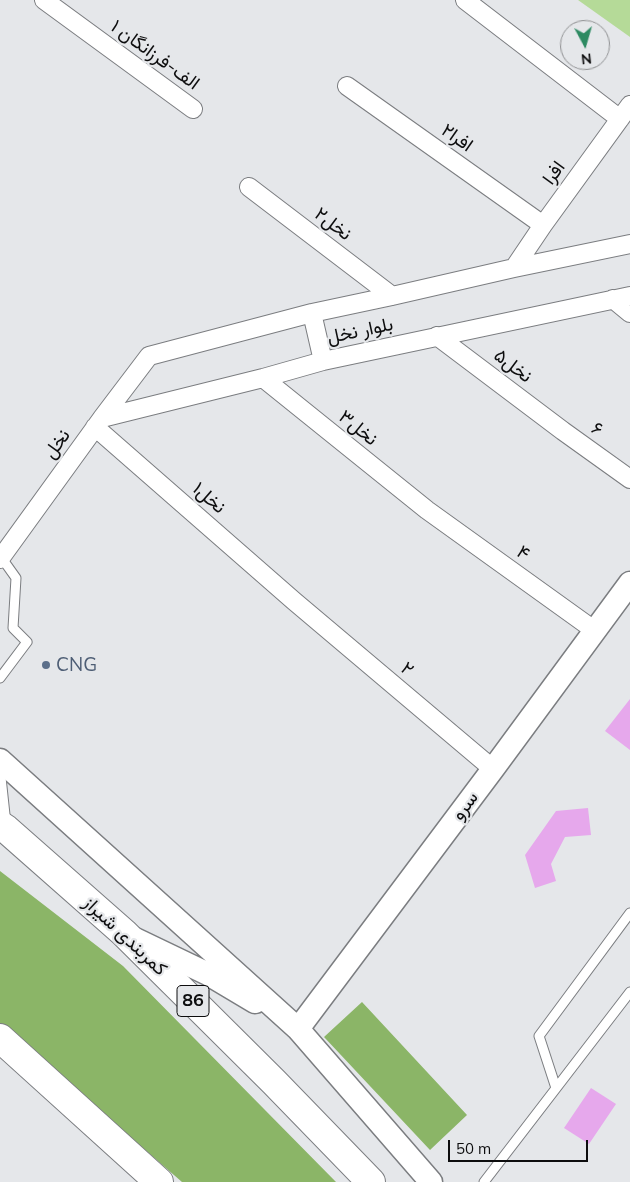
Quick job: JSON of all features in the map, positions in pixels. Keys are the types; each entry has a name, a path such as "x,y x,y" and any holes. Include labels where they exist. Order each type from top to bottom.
{"highway":[{"name":"کمربندی شیراز","path":"2,824 124,933 274,1082 371,1182"},
{"path":"0,1038 159,1182"}],"street":[{"name":"۱ الف-فرزانگان","path":"44,0 193,109"},
{"path":"466,0 625,112"},
{"name":"۲افرا","path":"346,86 543,225"},
{"name":"افرا","path":"514,268 625,112"},
{"name":"نخل۲","path":"249,187 392,296"},
{"name":"بلوار نخل","path":"149,356 312,313 630,244"},
{"path":"622,297 630,313"},
{"name":"بلوار نخل","path":"98,423 323,361 622,297"},
{"path":"312,313 323,361"},
{"name":"نخل۵","path":"437,336 563,431"},
{"name":"نخل","path":"0,558 149,356"},
{"name":"نخل۳","path":"263,378 427,510"},
{"name":"نخل۱","path":"98,423 294,601"},
{"name":"۶","path":"563,431 630,479"},
{"name":"۴","path":"427,510 594,630"},
{"name":"سرو","path":"298,1029 630,583"},
{"name":"۲","path":"294,601 493,769"},
{"path":"0,760 298,1029 431,1182"},
{"path":"124,933 208,974 298,1029"}],"lane":[{"path":"0,558 16,578 13,628 27,642 0,678"},
{"path":"0,768 2,824"},
{"path":"556,1088 539,1036 630,912"},
{"path":"484,1182 630,992"}],"green space":[{"path":"578,0 630,0 630,37 610,23 610,20 606,20"},
{"path":"0,871 123,966 336,1182 182,1182 0,1024"},
{"path":"362,1002 467,1115 430,1150 324,1037"}],"building":[{"path":"630,699 630,750 605,731"},
{"path":"588,808 591,835 565,837 551,864 556,881 535,888 525,855 556,811"},
{"path":"591,1088 616,1104 589,1144 564,1128"}],"place":[{"name":"CNG","path":"46,665"}]}
